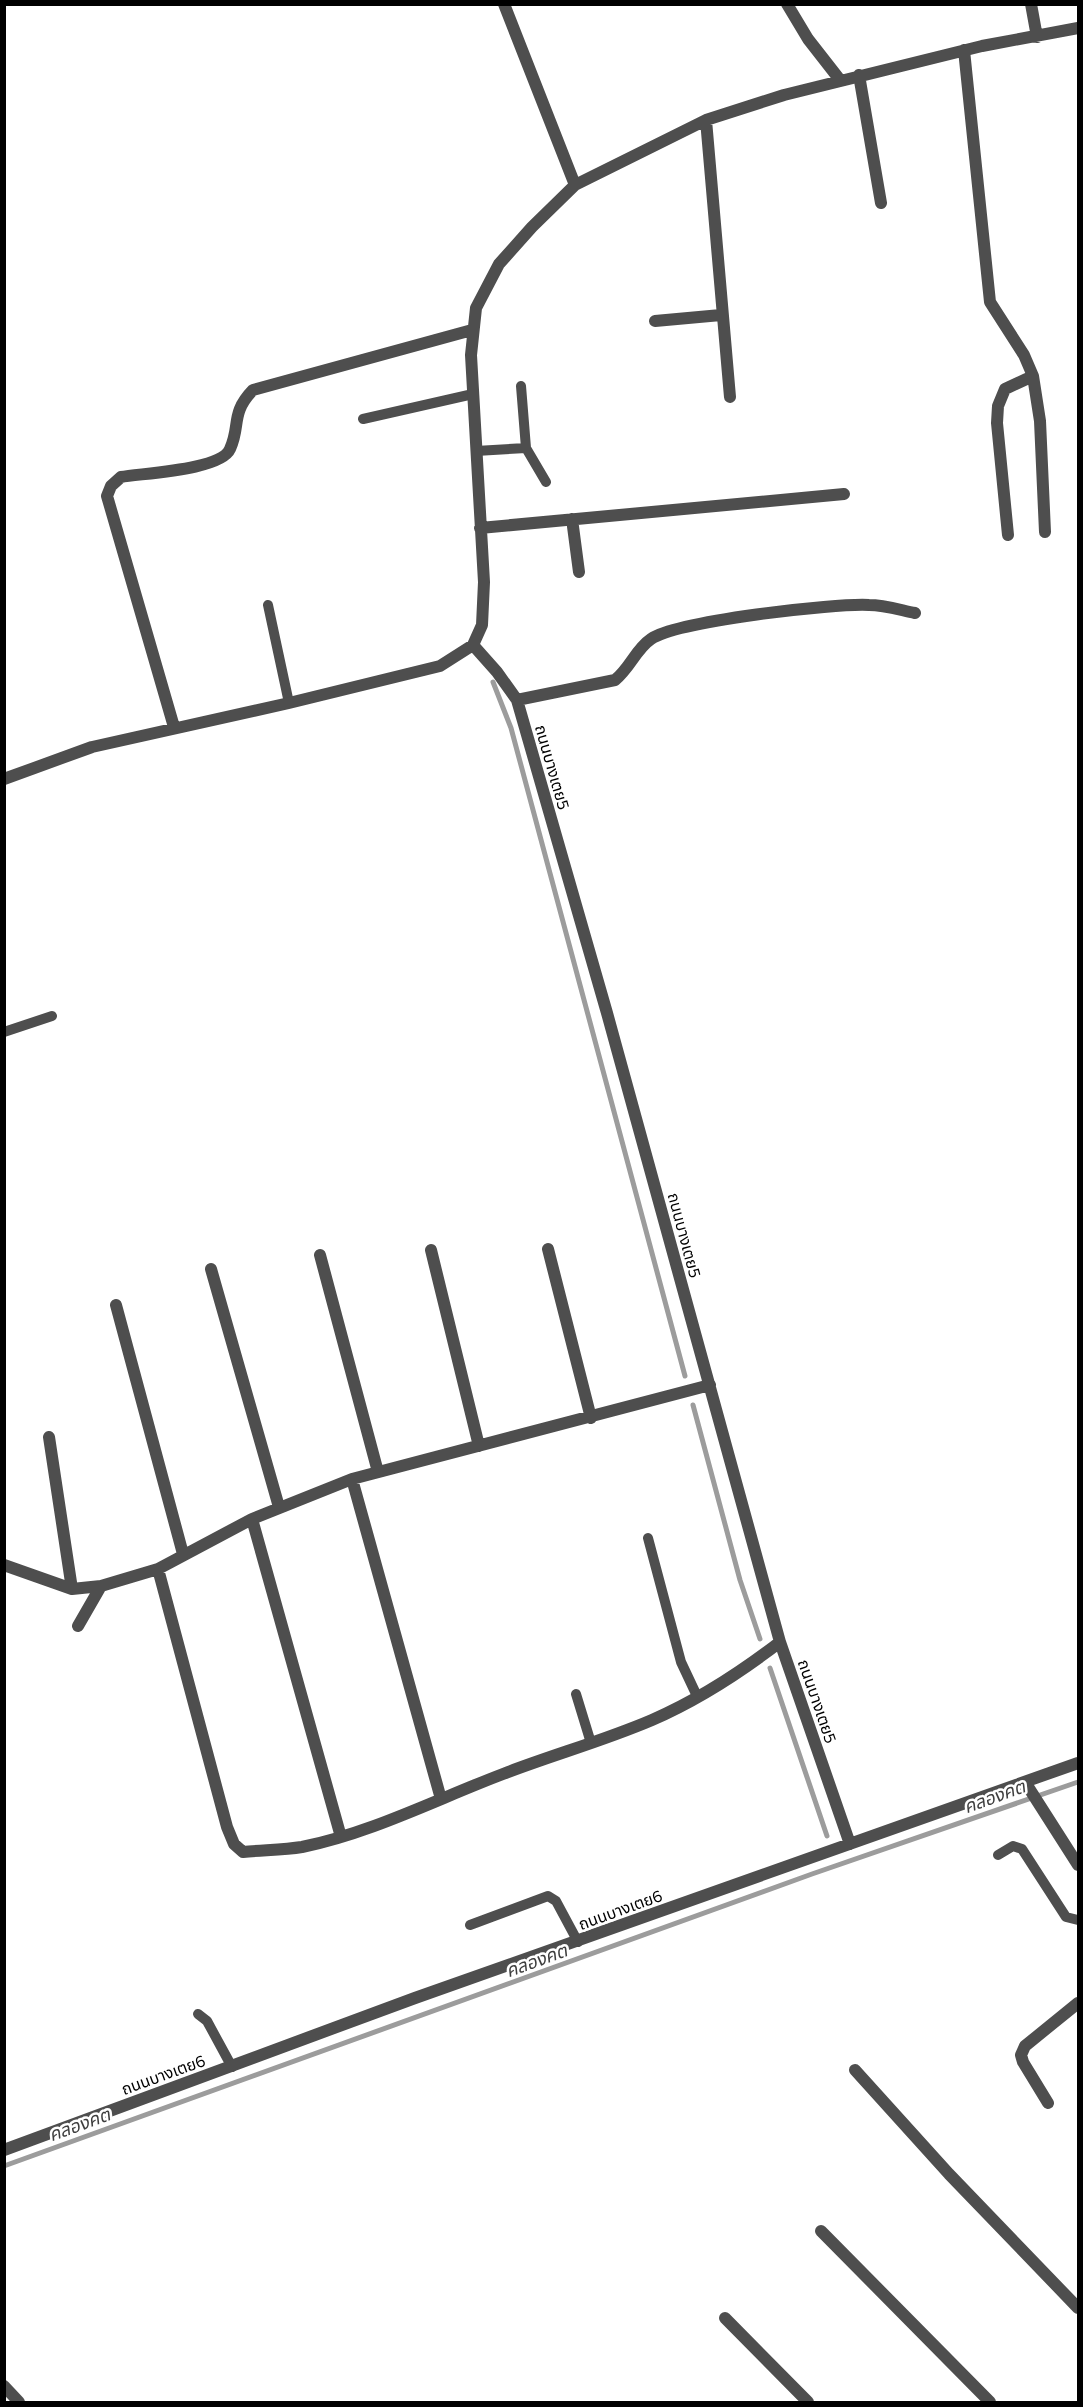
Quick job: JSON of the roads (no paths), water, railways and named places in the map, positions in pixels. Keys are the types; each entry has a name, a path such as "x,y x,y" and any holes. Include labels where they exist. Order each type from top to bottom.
{"street":[{"path":"504,4 575,185"},
{"path":"787,4 808,39 840,80"},
{"path":"1031,4 1038,37"},
{"path":"4,779 92,747 289,703 440,666 459,657 473,645 482,626 484,582 473,394 472,330 476,309 499,264 575,185 706,120 859,75 964,50 1078,28"},
{"path":"964,50 990,302 1024,355 1033,376 1040,421 1045,532"},
{"path":"859,75 881,203"},
{"path":"706,120 721,315 730,397"},
{"path":"655,321 721,315"},
{"path":"174,727 107,496 111,486 121,477 209,464 223,457 230,450 241,402 253,390 472,330"},
{"path":"1008,535 997,423 998,406 1005,389 1033,376"},
{"path":"480,528 844,494"},
{"path":"572,519 579,572"},
{"path":"517,700 615,680 624,673 638,652 651,639 670,631 705,623 815,609 870,605 915,613"},
{"name":"ถนนบางเตย5","path":"473,645 497,672 517,700 780,1642 850,1844"},
{"path":"548,1249 591,1418"},
{"path":"431,1250 479,1446"},
{"path":"320,1255 378,1472"},
{"path":"212,1269 279,1507"},
{"path":"116,1305 183,1554"},
{"path":"4,1564 72,1588 101,1586 158,1569 252,1519 352,1479 710,1385"},
{"path":"49,1437 72,1588"},
{"path":"352,1479 441,1799"},
{"path":"252,1519 341,1837"},
{"path":"158,1569 227,1827 234,1844 243,1852 300,1847 341,1837 655,1719 744,1669 780,1642"},
{"path":"78,1626 101,1586"},
{"name":"ถนนบางเตย6","path":"4,2150 850,1844 1027,1784 1078,1763"},
{"path":"1027,1784 1078,1865"},
{"path":"1048,2103 1021,2055 1025,2046 1078,2003"},
{"path":"855,2070 949,2174 1078,2307"},
{"path":"821,2231 990,2403"},
{"path":"725,2318 808,2403"},
{"path":"4,2386 19,2403"}],"lane":[{"path":"521,386 526,448 546,482"},
{"path":"363,419 473,394"},
{"path":"476,451 526,448"},
{"path":"268,605 289,703"},
{"path":"4,1032 51,1016"},
{"path":"648,1538 681,1662 697,1696"},
{"path":"576,1694 591,1743"},
{"path":"998,1855 1013,1846 1022,1849 1066,1917 1078,1920"},
{"path":"470,1925 548,1896 556,1901 578,1942"},
{"path":"198,2014 207,2021 232,2067"}],"waterway":[{"path":"493,682 511,728 685,1376"},
{"path":"693,1405 740,1580 760,1639"},
{"path":"770,1668 827,1836"},
{"name":"คลองคต","path":"4,2166 812,1874 1078,1782"}]}
